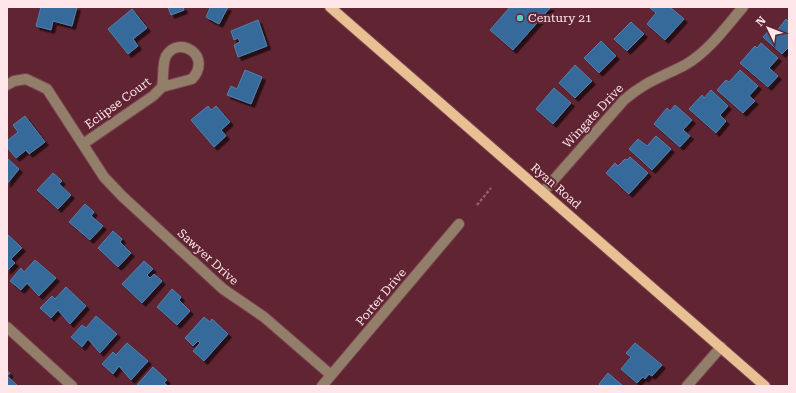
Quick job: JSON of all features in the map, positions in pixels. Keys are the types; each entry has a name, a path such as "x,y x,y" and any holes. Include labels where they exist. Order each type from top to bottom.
{"main road":[{"name":"Ryan Road","path":"330,7 721,346 765,386"}],"street":[{"name":"Wingate Drive","path":"543,192 624,100 639,87 685,65 696,57 711,43 743,7"},
{"name":"Eclipse Court","path":"7,85 14,81 26,79 47,90 83,144 153,96 162,87"},
{"name":"Sawyer Drive","path":"83,144 104,177 127,202 223,289 264,317 331,375"},
{"name":"Porter Drive","path":"322,386 459,224"},
{"path":"7,327 72,386"},
{"path":"687,386 721,346"}],"path":[{"path":"477,205 491,188"}],"building":[{"path":"41,7 77,7 72,26 53,21 51,30 36,26"},
{"path":"168,7 183,7 184,10 171,15"},
{"path":"208,7 228,7 219,24 206,17 210,8"},
{"name":"Century 21","path":"510,7 551,7 513,50 490,30"},
{"path":"649,7 670,7 684,19 665,40 647,24 656,13"},
{"path":"132,9 147,28 133,39 138,46 128,54 108,29"},
{"path":"786,19 789,22 789,47 782,54 763,37 771,28 776,32"},
{"path":"258,20 267,46 238,57 234,45 240,42 238,38 234,40 231,31"},
{"path":"631,22 644,34 627,51 614,39"},
{"path":"601,41 616,56 599,73 584,58"},
{"path":"761,43 778,58 769,68 778,76 768,87 740,63 755,46 757,48"},
{"path":"575,65 592,81 575,98 559,83"},
{"path":"245,70 262,77 251,104 227,95 231,86 237,89"},
{"path":"740,70 758,86 749,96 755,101 743,113 717,90 726,80 729,82"},
{"path":"554,88 571,103 553,124 536,109"},
{"path":"711,90 728,106 720,115 726,121 716,133 689,109 702,95 704,98"},
{"path":"675,105 692,120 683,130 690,136 680,147 654,124 667,108 670,111"},
{"path":"208,106 211,110 216,106 230,122 221,130 226,136 214,147 191,120"},
{"path":"25,116 45,142 29,154 26,150 16,158 7,147 7,141 18,132 13,125"},
{"path":"656,136 671,149 652,170 629,149 638,139 647,146"},
{"path":"630,157 648,173 629,194 606,173 615,163 618,166 625,159 627,160"},
{"path":"7,158 19,169 7,184"},
{"path":"53,173 62,181 59,184 71,195 58,209 37,190"},
{"path":"85,204 94,212 91,216 103,226 90,240 69,222"},
{"path":"113,231 122,239 120,242 131,253 118,267 98,248"},
{"path":"7,234 22,248 11,259 15,263 7,271"},
{"path":"35,260 56,278 39,296 27,283 21,290 10,281 21,268 24,272"},
{"path":"144,261 153,269 147,275 150,278 154,274 162,281 142,303 122,284"},
{"path":"66,287 86,306 70,324 58,310 51,318 40,308 52,296 55,299"},
{"path":"172,289 181,297 179,300 190,311 177,325 157,307"},
{"path":"96,316 117,334 100,353 88,339 82,347 71,337 82,325 86,328"},
{"path":"204,317 210,322 212,319 228,334 204,361 193,351 200,343 198,341 193,346 185,338"},
{"path":"127,343 148,361 131,380 119,366 113,374 102,364 113,352 116,355"},
{"path":"635,343 662,365 652,376 649,374 645,379 643,377 637,383 621,369 631,357 626,353"},
{"path":"153,367 167,380 164,383 168,386 136,386"},
{"path":"608,373 623,386 601,386 599,384"},
{"path":"7,376 18,386 7,386"}],"place":[{"name":"Century 21","path":"520,18"}]}
